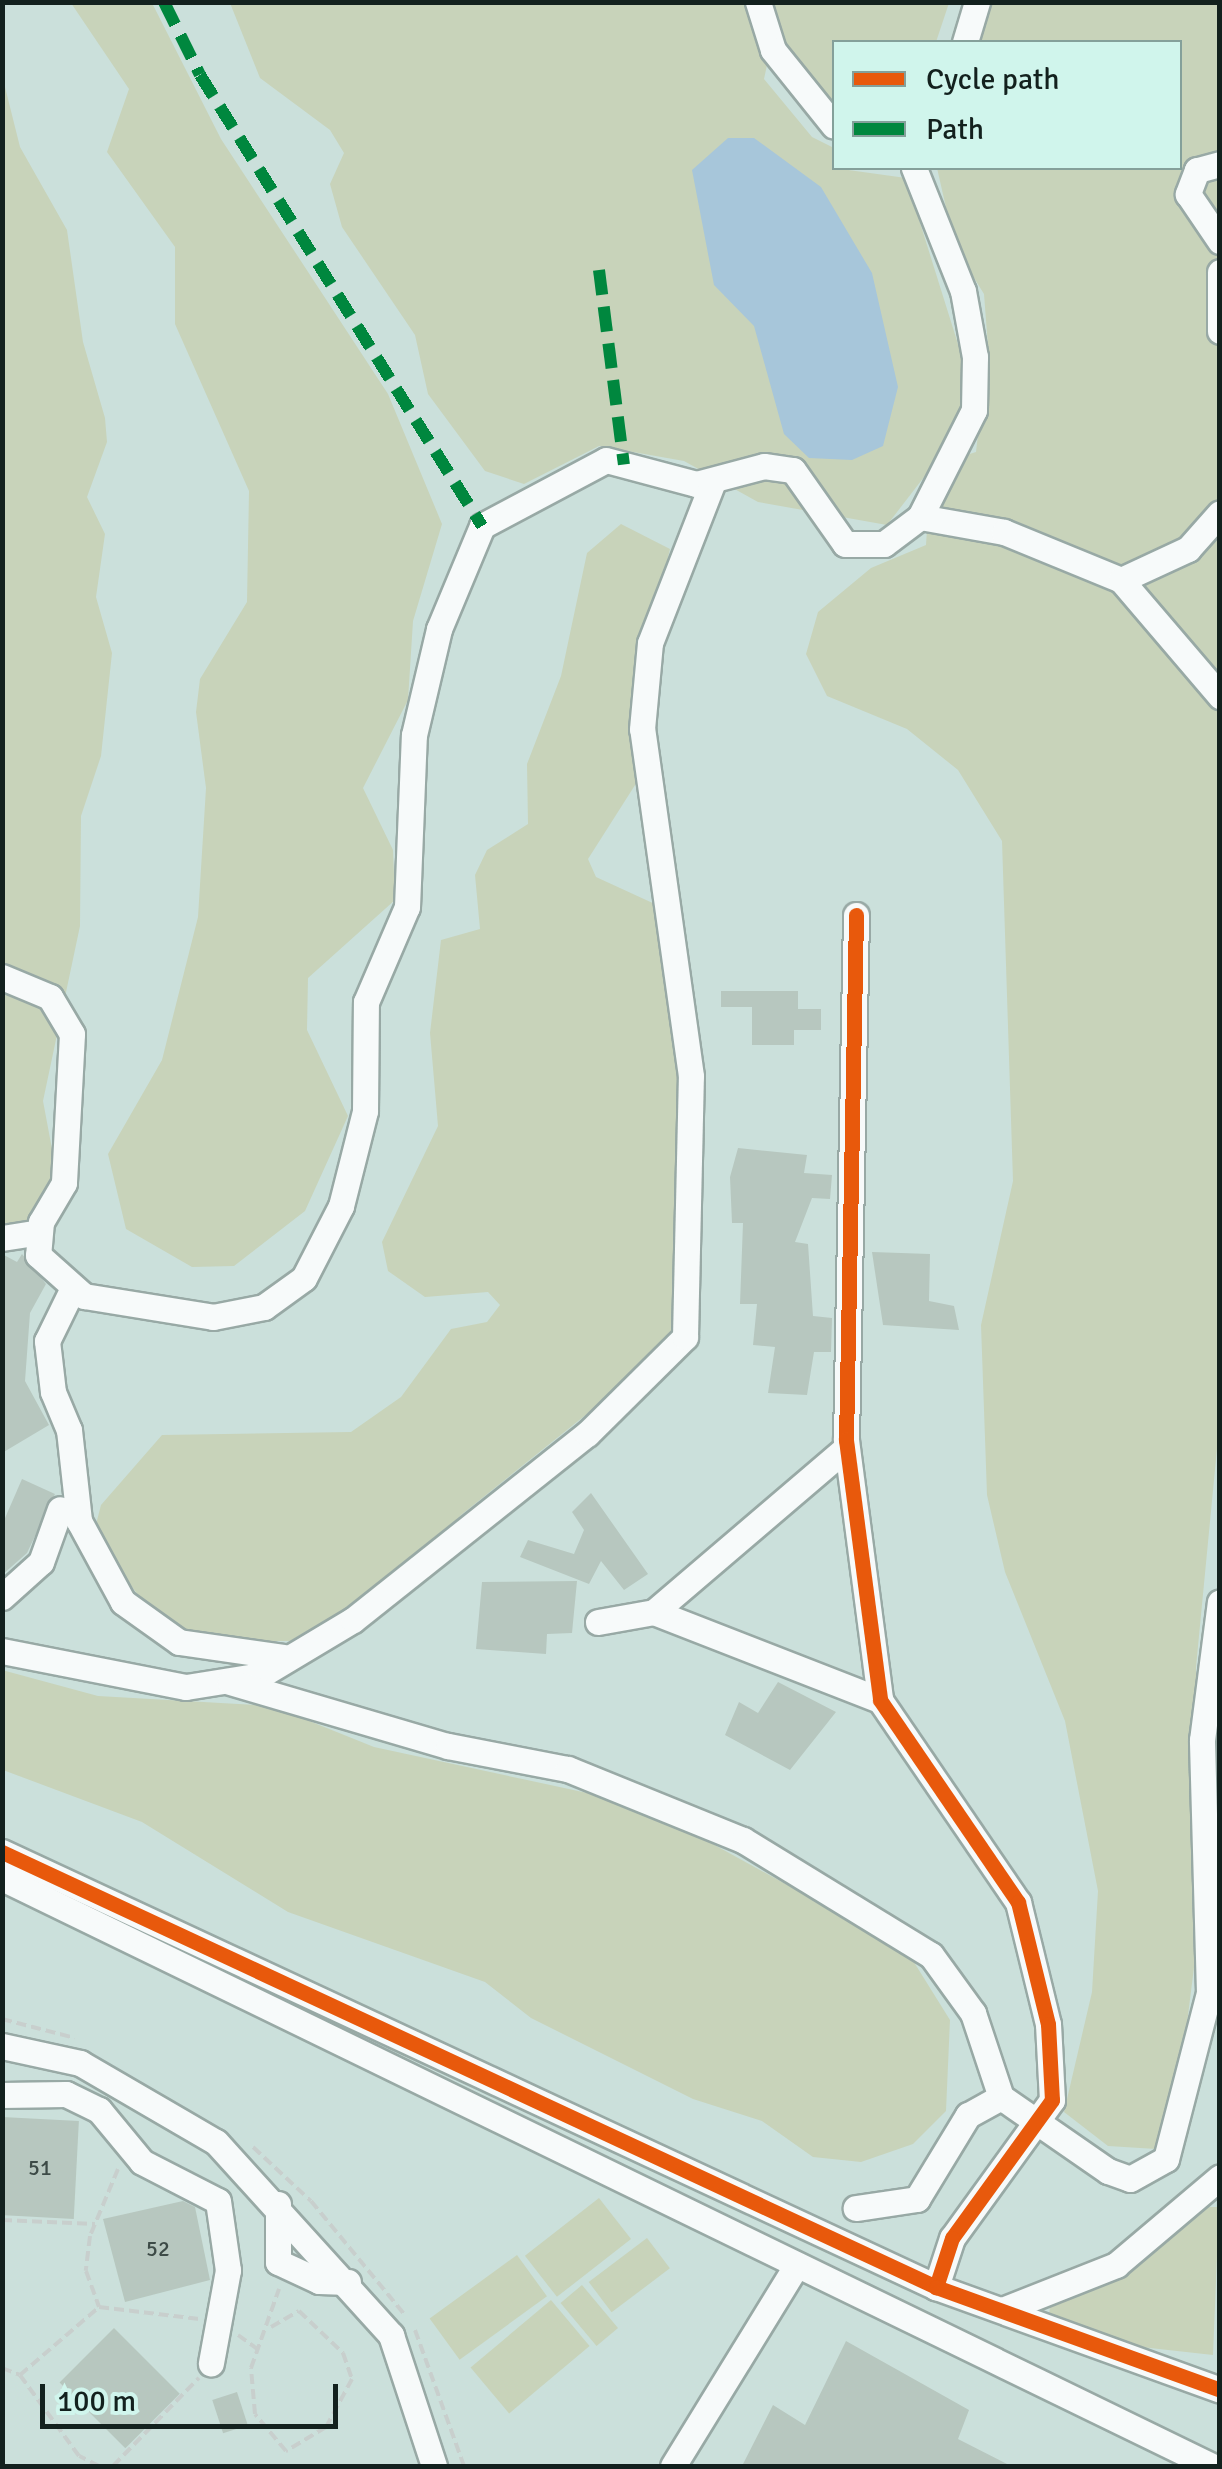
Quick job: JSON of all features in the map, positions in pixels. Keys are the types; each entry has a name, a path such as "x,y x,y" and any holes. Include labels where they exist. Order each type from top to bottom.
{"street":[{"path":"758,2 773,50 832,124"},
{"path":"966,40 976,2"},
{"path":"1220,164 1196,170 1188,194 1220,242"},
{"path":"2,976 50,997 72,1034 64,1183 40,1232 38,1255 72,1288 213,1318 264,1308 304,1278 341,1206 365,1111 366,1002 407,907 414,734 468,551 482,526 513,506 606,460 712,484 764,466 793,470 845,544 884,544 920,517 974,410 974,358 963,291 915,170"},
{"path":"1220,272 1220,331"},
{"path":"2,1651 186,1686 261,1676 282,1656 353,1620 587,1434 685,1337 691,1076 642,729 663,598 712,484"},
{"path":"1121,580 1188,548 1220,513"},
{"path":"920,517 1004,532 1121,580 1220,696"},
{"path":"856,916 846,1448 880,1700 1018,1902 1048,2024 1052,2100 952,2238 936,2287"},
{"path":"2,1238 40,1232"},
{"path":"72,1288 48,1342 53,1392 70,1430 79,1521 123,1602 179,1642 282,1656"},
{"path":"598,1622 654,1612 846,1448"},
{"path":"2,1598 42,1562 60,1508"},
{"path":"226,1680 448,1746 568,1769 826,1883 931,1955 973,2012 1002,2097 1130,2179 1152,2172 1172,2144 1210,1993 1202,1740 1220,1602"},
{"path":"654,1612 880,1700"},
{"path":"2,1852 936,2287 1220,2390"},
{"path":"2,1878 795,2268 1212,2466"},
{"path":"2,2046 80,2064 216,2142 278,2204 391,2335 434,2466"},
{"path":"2,2095 66,2094 99,2110 127,2146 218,2201 228,2270 211,2363"},
{"path":"856,2208 918,2199 968,2115 1002,2097"},
{"path":"1002,2310 1116,2265 1220,2177"},
{"path":"278,2204 277,2249 287,2271 348,2282"},
{"path":"672,2466 795,2268"}],"path":[{"path":"99,2307 86,2270 95,2224 127,2146"},
{"path":"2,2220 95,2224"},
{"path":"271,2328 299,2310 343,2353 352,2379 326,2427 286,2450 255,2414 251,2368 271,2328 287,2271"},
{"path":"20,2376 99,2307 219,2321"},
{"path":"113,2466 166,2422 211,2363"},
{"path":"2,2368 20,2376 79,2456 98,2466"}],"green space":[{"path":"71,3 152,3 221,139 388,394 442,524 413,621 408,700 363,788 393,850 395,900 308,978 307,1030 348,1116 305,1211 234,1266 192,1267 126,1229 108,1154 162,1060 198,917 206,788 196,712 200,679 247,602 249,491 175,324 175,247 107,152 129,89"},
{"path":"230,3 949,3 937,40 832,40 832,110 775,28 764,79 812,137 832,147 832,170 906,178 963,360 960,424 934,465 976,452 988,346 984,294 955,247 937,170 1182,170 1182,40 976,40 983,3 1219,3 1219,1428 1196,1667 1200,1919 1173,2136 1156,2149 1108,2146 1064,2112 1092,1992 1098,1891 1065,1721 1005,1572 987,1495 981,1325 1013,1181 1002,841 958,770 907,729 827,696 806,654 818,612 871,568 926,545 931,468 887,525 758,502 684,461 599,446 524,484 485,471 428,394 415,335 342,227 330,184 344,153 330,130 260,78"},
{"path":"2,75 20,147 67,230 83,342 105,418 107,442 87,497 105,534 96,597 112,653 101,756 81,816 80,926 43,1101 55,1165 50,1194 19,1229 2,1227"},
{"path":"621,524 670,549 632,706 637,782 588,859 596,877 657,905 686,1114 676,1179 679,1317 663,1353 461,1515 416,1567 290,1641 203,1641 144,1604 94,1532 101,1505 162,1435 351,1432 401,1397 451,1329 487,1322 500,1305 488,1292 425,1297 388,1271 382,1242 438,1126 430,1033 441,940 480,929 475,875 487,850 528,824 527,764 561,676 587,553"},
{"path":"2,1670 98,1696 272,1706 374,1747 592,1794 711,1843 907,1951 950,2020 946,2111 913,2144 861,2162 813,2157 762,2121 693,2099 531,2018 485,1982 288,1912 142,1822 3,1770"},
{"path":"599,2198 631,2239 557,2297 525,2256"},
{"path":"1204,2207 1219,2207 1213,2355 1132,2346 1049,2316 1051,2297 1131,2272"},
{"path":"647,2238 670,2268 612,2312 589,2282"},
{"path":"517,2255 547,2296 460,2360 430,2318"},
{"path":"582,2285 618,2328 597,2346 561,2303"},
{"path":"551,2300 590,2346 509,2413 471,2367"}],"water":[{"path":"728,138 754,138 821,187 872,273 898,387 883,446 852,460 809,458 784,434 754,326 714,285 692,170"}],"building":[{"path":"721,991 798,991 798,1009 821,1009 821,1030 794,1030 794,1045 752,1045 752,1007 721,1007"},
{"path":"738,1148 807,1155 804,1173 832,1175 830,1199 812,1198 795,1242 808,1244 813,1316 832,1318 831,1352 814,1352 807,1395 768,1393 775,1347 753,1345 757,1304 740,1304 743,1223 732,1223 730,1177"},
{"path":"872,1252 930,1254 929,1301 954,1306 959,1330 883,1325"},
{"path":"2,1254 17,1262 22,1254 46,1284 30,1313 25,1381 49,1425 2,1453"},
{"path":"22,1479 55,1494 27,1553 2,1575 2,1525"},
{"path":"591,1493 648,1574 624,1590 601,1561 589,1584 520,1557 528,1540 574,1554 584,1530 572,1512"},
{"path":"577,1581 572,1633 547,1634 546,1654 476,1649 482,1582"},
{"path":"778,1682 836,1712 790,1770 725,1735 739,1702 758,1713"},
{"path":"2,2117 79,2121 74,2219 2,2215"},
{"path":"183,2201 195,2207 210,2280 125,2302 103,2219"},
{"path":"114,2328 180,2394 125,2448 60,2382"},
{"path":"846,2341 969,2410 958,2439 1011,2466 742,2466 773,2405 805,2425"},
{"path":"237,2392 248,2425 223,2433 212,2400"}],"marked path":[{"path":"164,2 200,75 482,526"},
{"path":"599,270 624,464"}],"cycle path":[{"path":"856,915 846,1440 880,1700 1018,1902 1048,2024 1052,2100 952,2238 936,2287"},
{"path":"2,1852 936,2287 1220,2390"}]}
